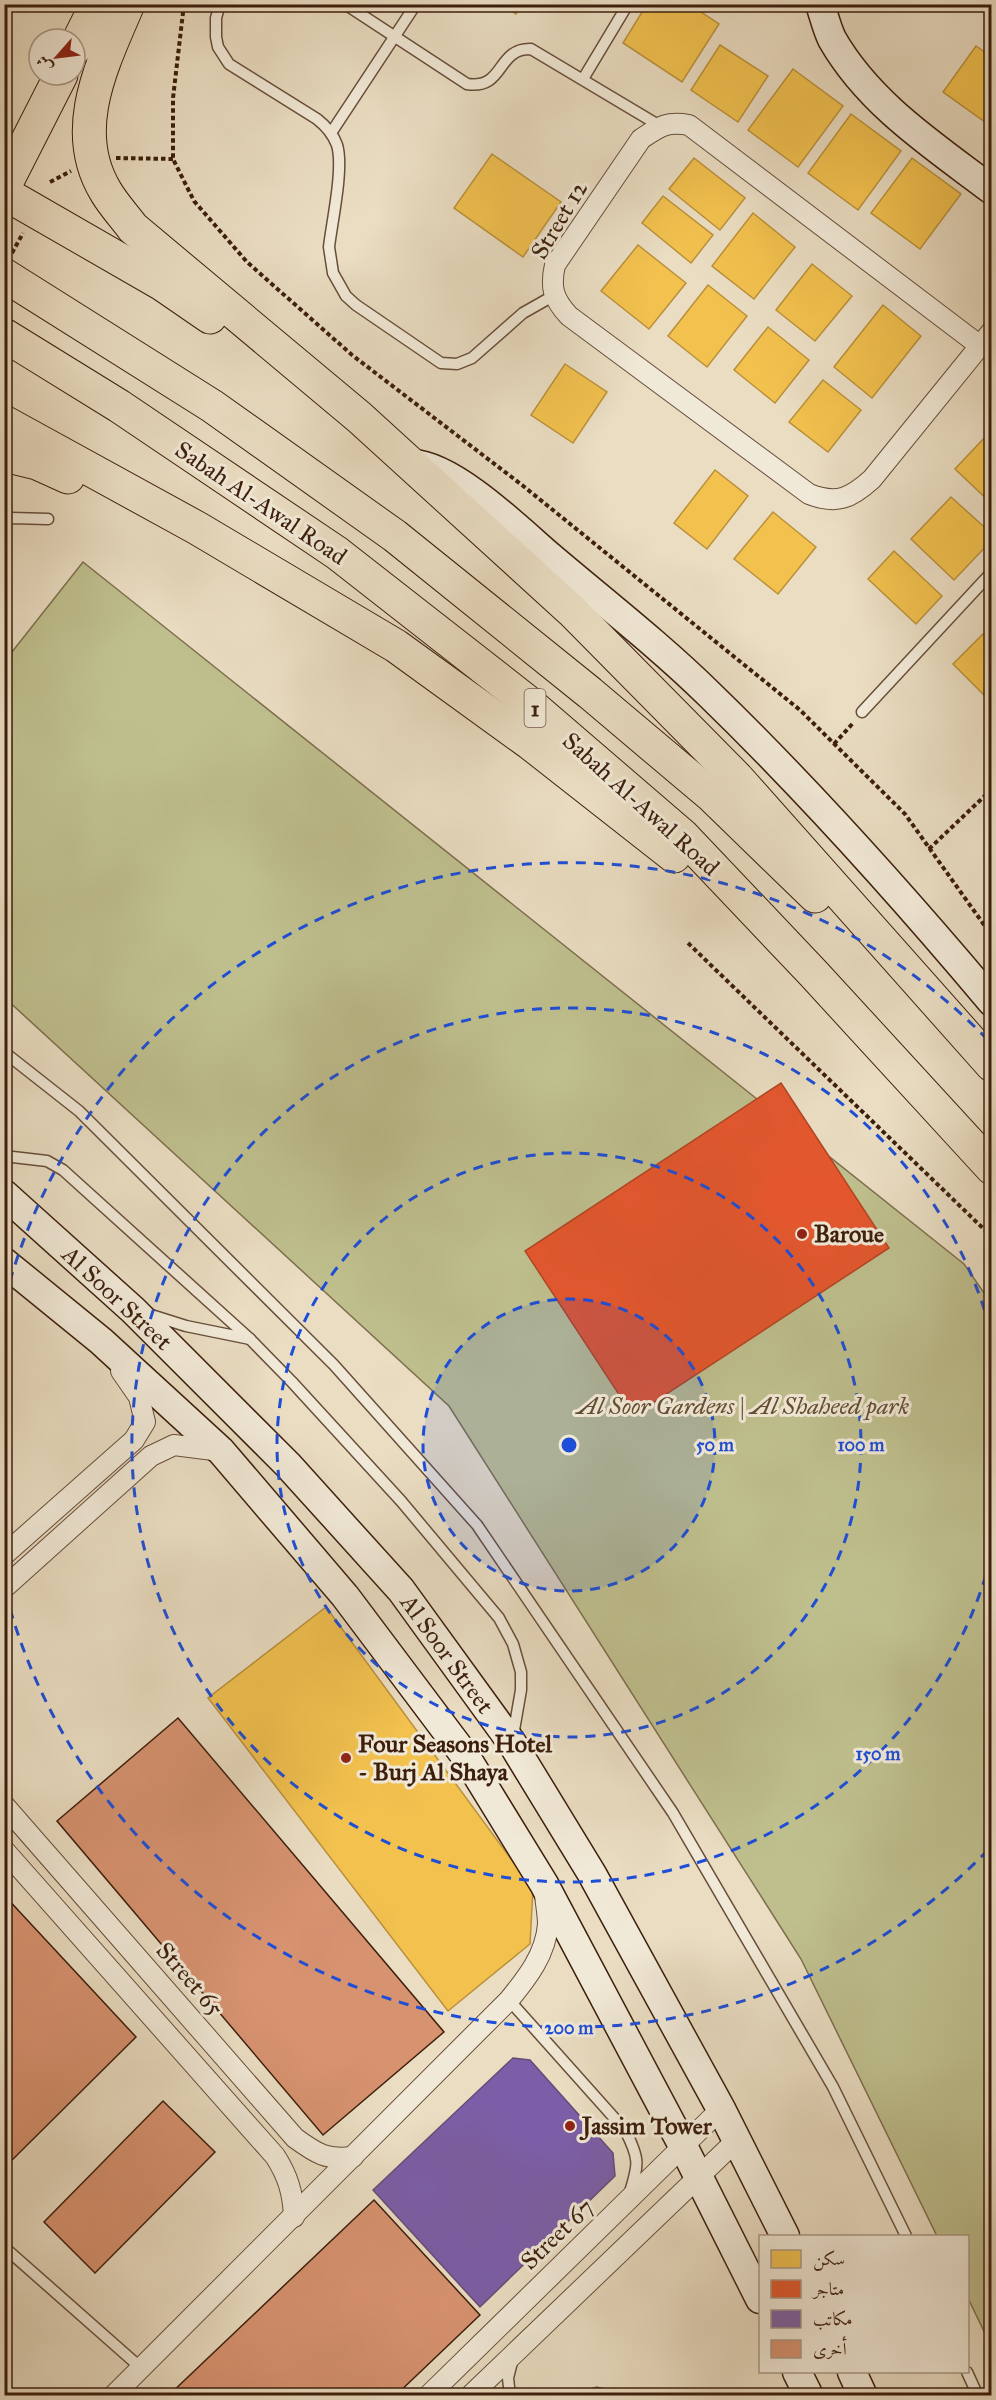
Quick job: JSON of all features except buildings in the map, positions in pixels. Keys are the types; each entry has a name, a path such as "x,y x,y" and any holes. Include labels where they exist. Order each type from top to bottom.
{"highway":[{"path":"86,27 97,4"},
{"path":"128,4 96,80 88,124 92,160 105,191 133,228 359,417 572,611 737,778 992,1065"},
{"path":"4,187 55,87"},
{"path":"4,193 162,284 359,417"},
{"name":"Sabah Al-Awal Road","path":"7,266 212,406 385,529 590,693 712,796 992,1065"},
{"name":"Sabah Al-Awal Road","path":"4,334 119,406 338,553 525,699 683,836 813,973 992,1168"},
{"path":"4,422 197,528 406,653 530,743 707,882 813,973"},
{"path":"4,455 37,463 138,510 197,528"}],"main road":[{"path":"820,4 832,38 859,78 896,116 992,190"},
{"path":"409,463 427,466 464,486 609,606 708,693 830,818 992,1002"},
{"name":"Al Soor Street","path":"4,1194 134,1310 288,1465 401,1590 512,1743 592,1874 721,2109 784,2235"},
{"name":"Al Soor Street","path":"4,1262 101,1341 221,1451 345,1596 466,1757 544,1884 683,2146 759,2297"},
{"path":"798,2373 809,2396"},
{"path":"852,2373 863,2396"}],"street":[{"name":"Street 12","path":"674,122 689,124 985,338 872,478 858,492 843,498 824,500 809,494 569,316 553,296 551,283 555,265 641,139 660,126 674,122"},
{"path":"4,1555 134,1440 145,1422 139,1397 101,1341"},
{"path":"4,1588 151,1456 174,1445 221,1451"},
{"name":"Street 65","path":"4,1805 295,2138 317,2154 336,2159 353,2157"},
{"path":"4,1850 275,2156 287,2175 293,2195 294,2217"},
{"path":"113,2396 509,2000 527,1978 543,1949 548,1924 544,1884"},
{"name":"Street 67","path":"428,2396 721,2109"},
{"path":"470,2396 737,2140"}],"lane":[{"path":"220,4 216,18 216,38 218,47 229,64 317,119 332,133 339,154 339,166 329,247 330,261 338,286 356,305 434,360 457,364 472,358 523,313 553,296"},
{"path":"345,4 467,84 480,85 493,79 506,58 522,49 540,52 660,126"},
{"path":"332,133 416,4"},
{"path":"582,79 628,4"},
{"path":"4,523 11,518 48,519"},
{"path":"862,712 992,572"},
{"path":"4,1052 80,1111 334,1365 477,1525 673,1813 833,2086 906,2235"},
{"path":"4,1156 47,1161 63,1170 250,1339 401,1501 499,1618 513,1644 521,1672 521,1690 512,1743"},
{"path":"134,1310 186,1326 250,1339"},
{"path":"509,2000 625,2130 636,2151 636,2174 626,2201"},
{"path":"4,2247 141,2368"},
{"path":"510,2396 508,2378 514,2354"},
{"path":"967,2373 978,2396"},
{"path":"586,2396 597,2393 611,2396"}],"path":[{"path":"184,4 173,98 173,159 194,201 247,262 352,355 550,507 800,710 906,814 992,936"},
{"path":"108,158 173,159"},
{"path":"7,266 26,228"},
{"path":"834,744 862,712"},
{"path":"929,849 992,789"},
{"path":"688,943 992,1237"}],"green space":[{"name":"Al Soor Gardens | Al Shaheed park","path":"83,562 964,1264 991,1303 991,2346 969,2300 969,2235 937,2235 801,1959 449,1406 5,998 4,662"}],"place":[{"name":"Baroue","path":"802,1234"},
{"name":"Four Seasons Hotel - Burj Al Shaya","path":"346,1758"},
{"name":"Jassim Tower","path":"570,2126"}]}
